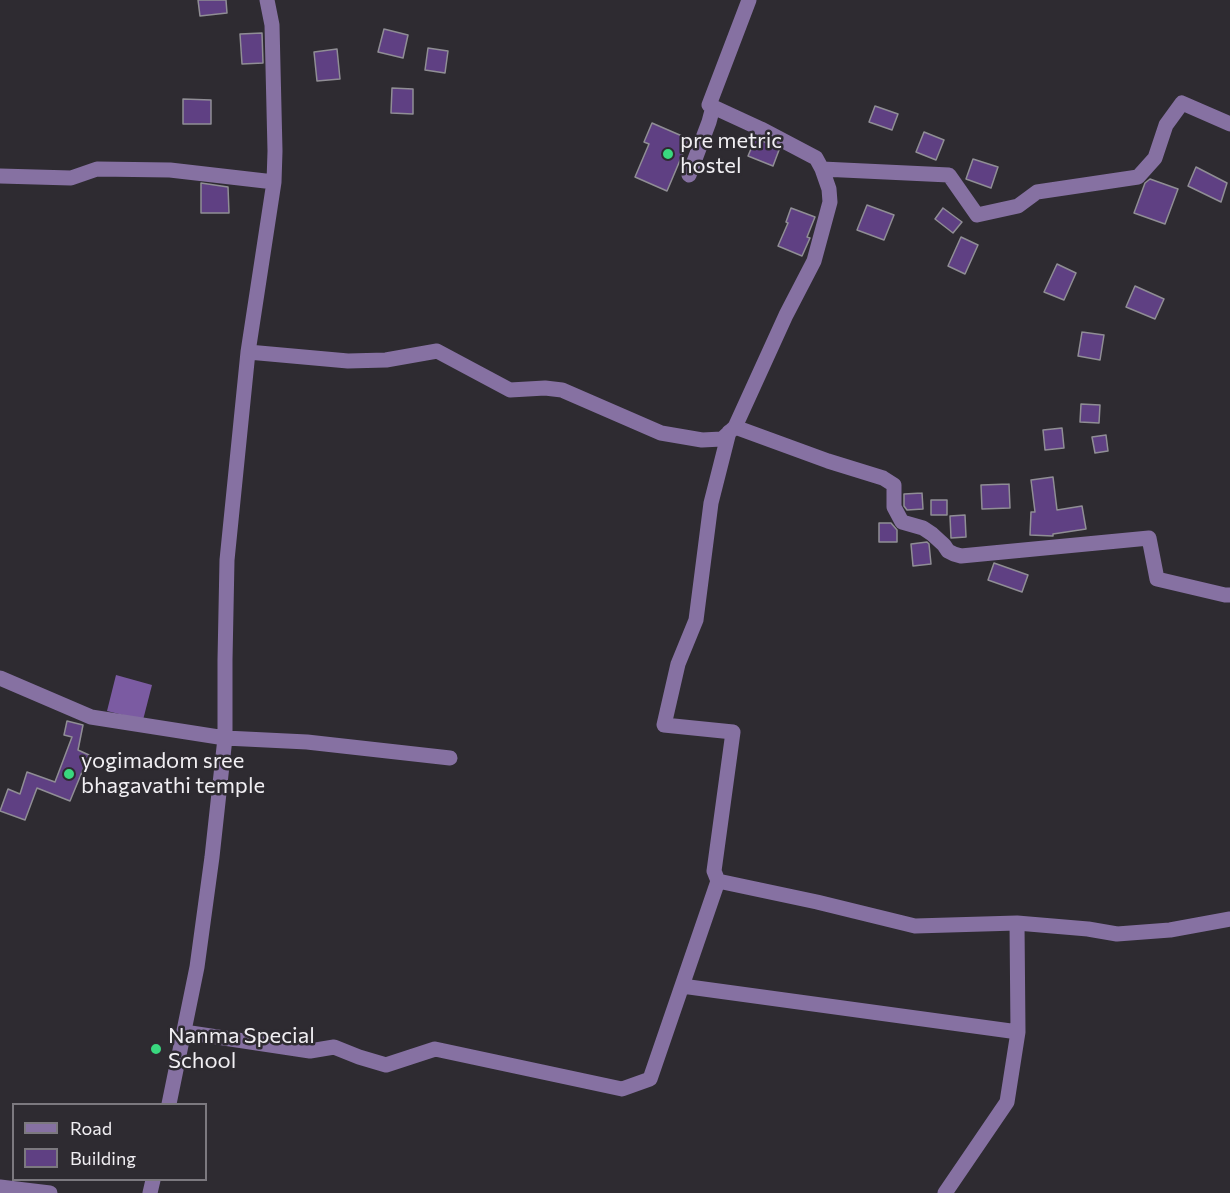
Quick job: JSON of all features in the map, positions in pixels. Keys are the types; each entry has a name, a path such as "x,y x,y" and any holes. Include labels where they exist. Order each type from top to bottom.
{"street":[{"path":"169,1103 197,967 225,738 227,560 249,352 274,182 272,25 267,0"},
{"path":"184,1032 310,1051 334,1047 386,1065 435,1049 622,1089 650,1079 718,881 714,871 733,732 664,725 678,663 696,620 711,503 732,429 814,261 830,202 829,189 816,158 709,105 749,0"},
{"path":"822,169 949,175 976,215 1017,206 1037,192 1138,177 1155,158 1166,125 1182,103 1230,124"},
{"path":"689,175 713,107"},
{"path":"0,176 71,178 97,169 170,170 274,182"},
{"path":"249,352 348,361 386,360 437,351 510,390 545,388 562,390 661,433 702,440 722,439 732,429"},
{"path":"732,429 883,478 894,485 894,507 902,522 923,528 954,554 961,556 1149,538 1157,579 1230,595"},
{"path":"0,678 91,717 225,738 308,742 450,758"},
{"path":"718,881 915,926 1017,923 1117,934 1170,930 1230,919"},
{"path":"945,1193 1007,1102 1018,1032 1017,923"},
{"path":"682,986 1018,1032"},
{"path":"0,1187 50,1193"}],"shaded area":[{"path":"116,675 152,685 143,720 107,711"}],"building":[{"path":"198,0 226,0 227,13 200,16"},
{"path":"384,29 408,35 403,58 378,52"},
{"path":"262,33 263,63 242,64 240,34"},
{"path":"428,48 448,51 445,73 425,70"},
{"path":"337,49 340,79 317,81 314,52"},
{"path":"392,88 413,89 413,114 391,113"},
{"path":"183,99 211,100 211,124 183,124"},
{"path":"875,106 898,114 892,130 869,122"},
{"name":"pre metric hostel","path":"652,123 689,139 667,191 635,177 649,144 644,142"},
{"path":"924,132 944,140 936,160 916,152"},
{"path":"756,137 779,150 773,166 748,156"},
{"path":"973,159 998,167 991,188 966,179"},
{"path":"1196,167 1227,183 1221,202 1188,186"},
{"path":"1150,179 1178,189 1165,224 1134,213 1145,183"},
{"path":"201,183 228,187 229,213 201,213"},
{"path":"867,205 894,215 884,240 857,230"},
{"path":"791,208 815,217 807,237 810,238 802,256 778,246 788,223 786,222"},
{"path":"943,208 962,222 953,233 935,219"},
{"path":"961,237 978,245 965,274 948,266"},
{"path":"1057,264 1076,273 1064,300 1044,292"},
{"path":"1135,286 1164,299 1155,319 1126,307"},
{"path":"1082,332 1104,335 1100,360 1078,356"},
{"path":"1081,404 1100,405 1099,423 1080,422"},
{"path":"1062,428 1064,448 1045,450 1043,430"},
{"path":"1106,435 1108,451 1095,453 1092,437"},
{"path":"1053,477 1057,510 1082,506 1086,529 1053,534 1053,536 1030,535 1031,512 1035,512 1031,480"},
{"path":"1009,484 1010,508 982,509 981,485"},
{"path":"922,493 923,509 907,510 904,506 904,494"},
{"path":"931,500 947,500 947,515 931,515"},
{"path":"965,515 966,537 951,538 950,516"},
{"path":"879,523 891,523 897,530 897,542 879,542"},
{"path":"927,542 931,564 913,566 911,544"},
{"path":"994,563 1028,575 1022,592 988,580"},
{"path":"67,721 83,725 78,750 89,755 70,801 37,788 25,820 0,811 8,789 20,794 27,772 55,782 72,737 64,735"}],"place":[{"name":"pre metric hostel","path":"668,154"},
{"name":"yogimadom sree bhagavathi temple","path":"69,774"},
{"name":"Nanma Special School","path":"156,1049"}]}
